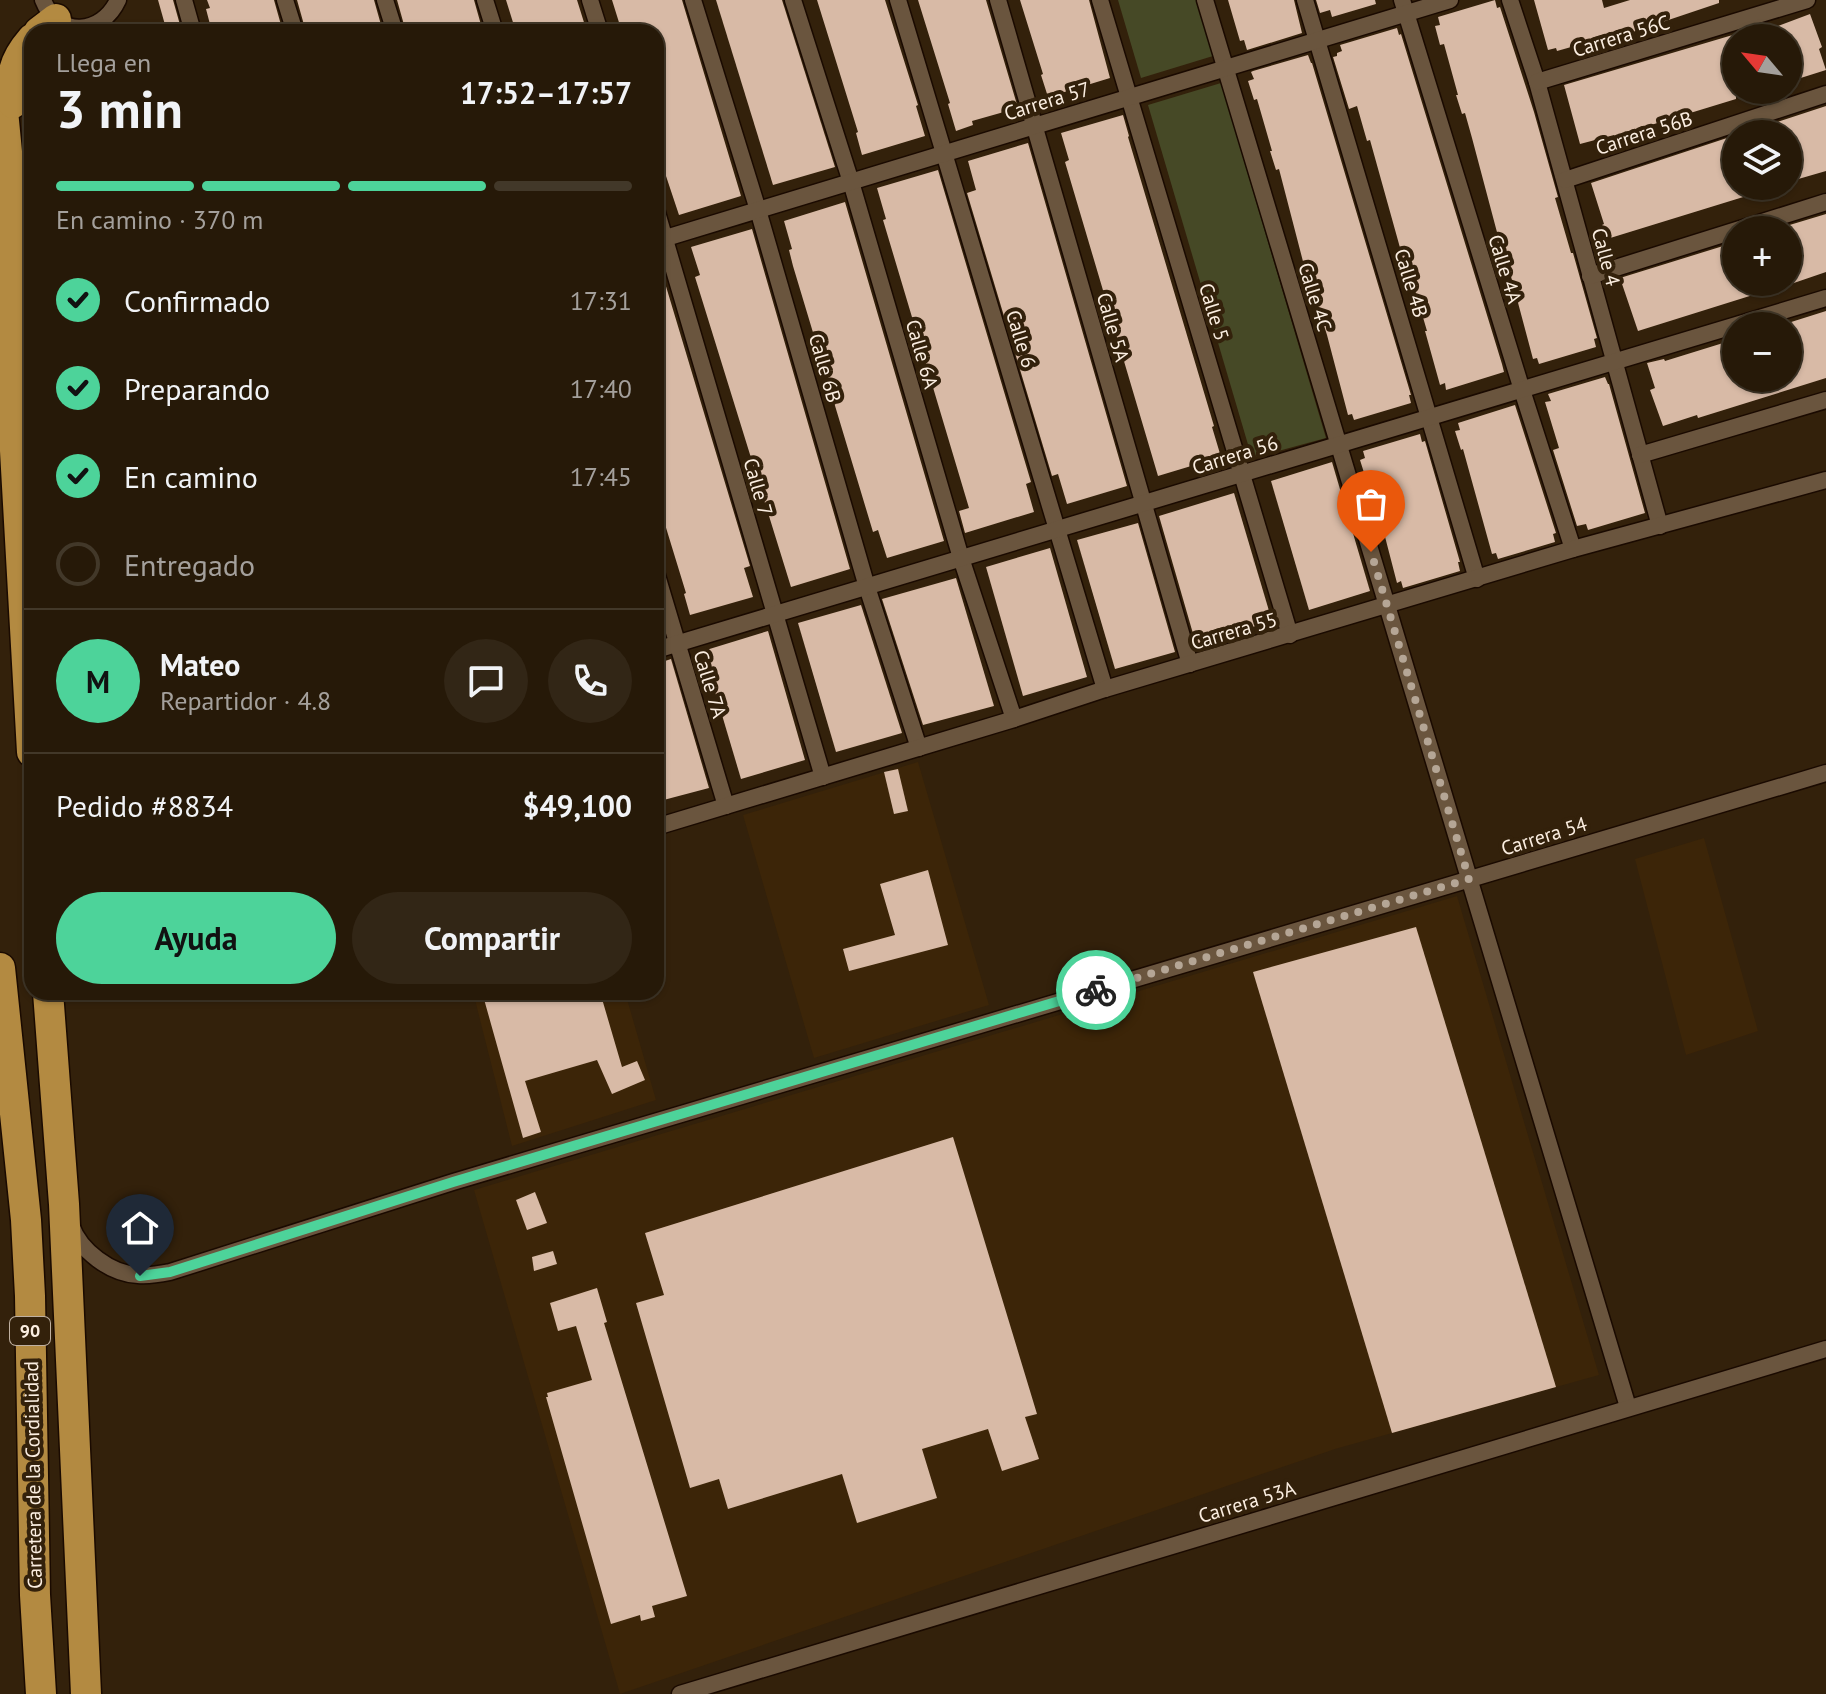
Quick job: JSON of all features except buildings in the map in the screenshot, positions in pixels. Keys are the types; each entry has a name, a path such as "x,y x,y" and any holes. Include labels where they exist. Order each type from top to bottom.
{"highway":[{"path":"11,193 16,157 12,72 24,50"},
{"path":"0,80 11,193 15,286 13,415 24,610"},
{"name":"Carretera de la Cordialidad","path":"0,968 26,1220 35,1595 41,1694"},
{"name":"Carretera de la Cordialidad","path":"49,1000 64,1204 86,1694"}],"street":[{"path":"99,24 113,11 118,0"},
{"path":"184,0 191,24"},
{"path":"285,0 292,24"},
{"path":"385,0 392,24"},
{"path":"485,0 492,24"},
{"path":"590,0 598,24"},
{"name":"Calle 6B","path":"693,0 758,210 867,587 919,748"},
{"name":"Calle 6A","path":"793,0 851,182 961,558 1014,719"},
{"name":"Calle 6","path":"898,0 1105,689"},
{"name":"Calle 5A","path":"998,0 1190,664"},
{"name":"Calle 5","path":"1100,0 1290,635"},
{"name":"Calle 4C","path":"1205,0 1628,1407"},
{"name":"Calle 4B","path":"1305,0 1477,579"},
{"name":"Carrera 57","path":"664,239 1317,41 1404,7 1450,0"},
{"name":"Calle 4","path":"1510,0 1565,180 1660,526"},
{"name":"Carrera 56C","path":"1537,82 1807,0"},
{"name":"Calle 4A","path":"1404,7 1573,549"},
{"name":"Carrera 56B","path":"1565,180 1826,94"},
{"path":"1590,276 1826,202"},
{"name":"Calle 7","path":"664,250 823,777"},
{"name":"Carrera 56","path":"664,648 1826,298"},
{"path":"1640,455 1826,400"},
{"name":"Carrera 55","path":"664,825 1573,549 1826,480"},
{"name":"Calle 7A","path":"664,599 726,806"},
{"name":"Carrera 54","path":"64,1204 73,1232 93,1256 112,1269 140,1276 170,1272 453,1182 1826,773"},
{"name":"Carrera 53A","path":"680,1694 1826,1349"}],"shaded area":[{"path":"918,762 989,1005 814,1058 743,815"},
{"path":"1704,838 1758,1031 1686,1055 1635,859"},
{"path":"1457,896 1599,1375 1335,1449 620,1694 474,1190"},
{"path":"475,1000 627,1000 656,1100 512,1146"}],"green space":[{"path":"1118,0 1196,0 1213,56 1141,78"},
{"path":"1221,83 1326,438 1252,458 1148,105"}],"way so far":[{"path":"1096,990 1469,879 1371,552"}],"route":[{"path":"140,1276 170,1272 453,1182 1096,990"}]}
